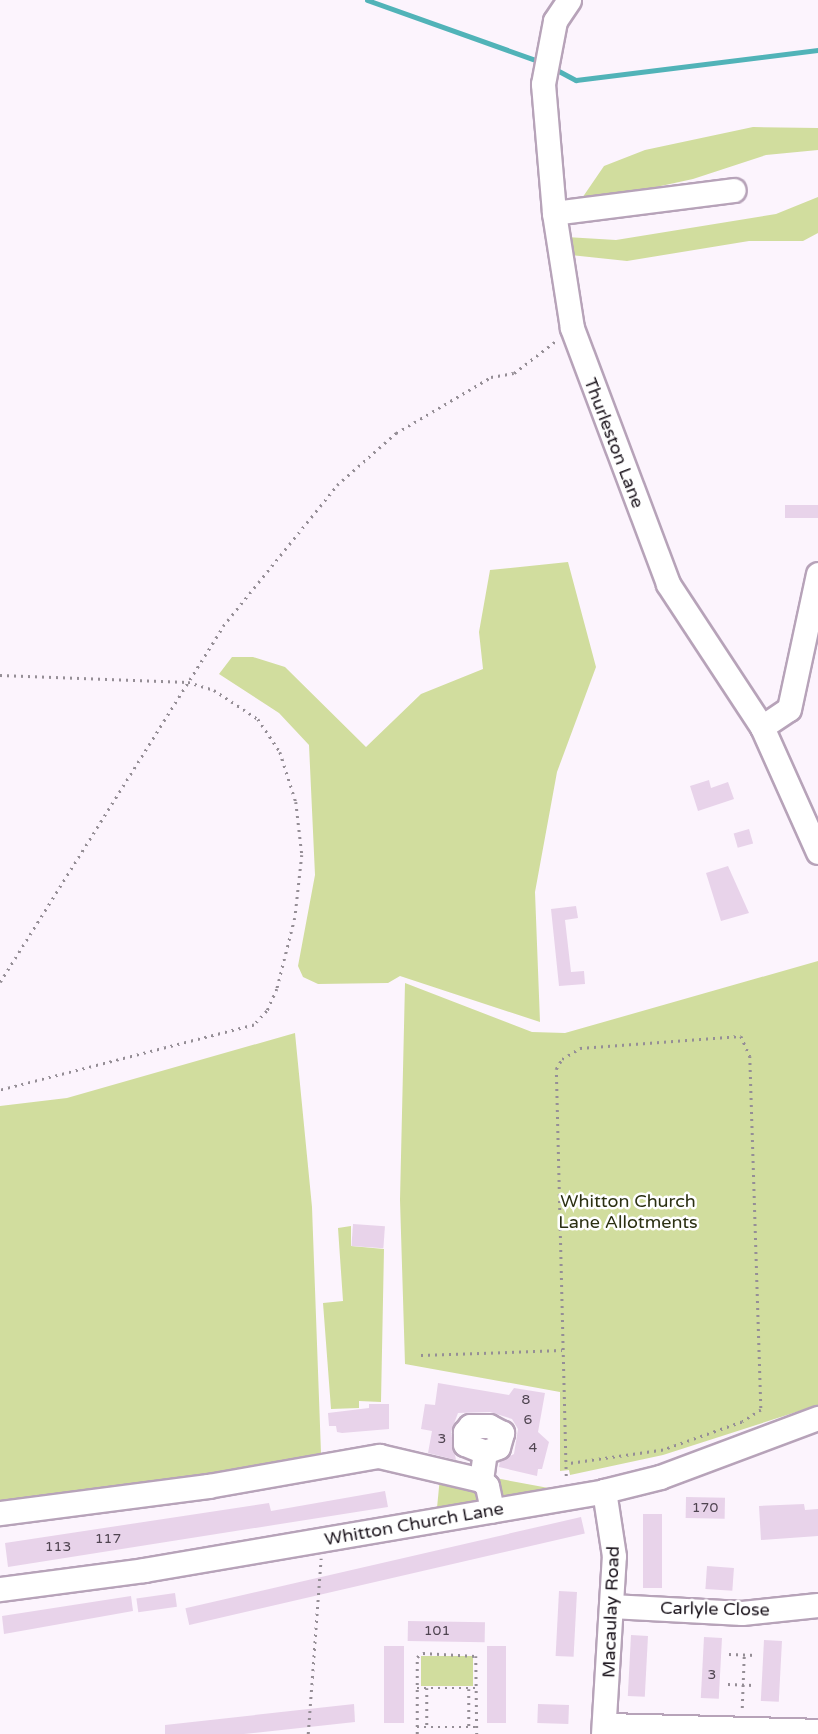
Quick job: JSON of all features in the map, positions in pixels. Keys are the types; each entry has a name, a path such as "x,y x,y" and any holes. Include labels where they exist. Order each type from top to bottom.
{"street":[{"name":"Thurleston Lane","path":"565,1 555,21 543,84 554,213 572,328 668,584 762,727 787,775 818,852"},
{"path":"554,213 734,190"},
{"path":"762,727 789,709 818,574"},
{"name":"Whitton Church Lane","path":"0,1589 320,1541 604,1491 660,1477 818,1418"},
{"path":"481,1480 485,1452"},
{"path":"0,1513 208,1486 357,1458 405,1460 481,1480 487,1486 492,1510"},
{"name":"Macaulay Road","path":"604,1491 614,1546 605,1730"},
{"name":"Carlyle Close","path":"611,1606 742,1613 818,1605"},
{"path":"605,1730 818,1731"}],"path":[{"path":"0,982 248,590 337,485 396,433 491,377 514,373 572,328"},
{"path":"0,675 188,681 214,690 258,719 280,752 296,802 302,855 295,918 267,1012 254,1025 0,1090"},
{"path":"566,1464 663,1450 742,1422 761,1410 750,1056 741,1036 591,1046 562,1059 553,1083 566,1464 570,1497"},
{"path":"421,1355 562,1350"},
{"path":"308,1734 317,1639 320,1541"},
{"path":"417,1734 417,1657 423,1653 475,1654 478,1688 477,1734"},
{"path":"729,1654 757,1655"},
{"path":"741,1729 744,1654"},
{"path":"728,1684 754,1685"},
{"path":"417,1688 478,1688"},
{"path":"427,1688 427,1727"},
{"path":"469,1688 469,1727"},
{"path":"417,1727 477,1727"}],"green space":[{"path":"753,127 818,128 818,150 766,155 693,179 578,204 604,166 645,150"},
{"path":"818,197 818,233 803,241 749,241 627,261 561,254 566,237 616,240 776,214"},
{"path":"568,562 596,667 557,772 535,892 540,1022 400,976 388,983 318,984 303,977 298,966 315,875 309,745 279,713 219,674 232,657 253,657 285,667 366,747 421,694 483,669 479,632 490,570"},
{"name":"Whitton Church Lane Allotments","path":"818,961 818,1405 663,1455 570,1475 569,1470 560,1471 560,1392 405,1364 400,1200 405,983 532,1032 565,1033"},
{"path":"295,1033 312,1207 321,1453 209,1475 0,1501 0,1106 67,1098"},
{"path":"351,1226 351,1246 384,1249 381,1402 359,1401 359,1408 331,1409 323,1303 343,1301 338,1228"},
{"path":"440,1477 474,1485 482,1501 437,1508"},
{"path":"490,1477 554,1489 500,1498"},
{"path":"421,1656 473,1656 473,1686 421,1686"}],"building":[{"path":"785,505 818,505 818,518 785,518"},
{"path":"709,780 711,788 728,782 734,799 698,811 690,786"},
{"path":"749,829 753,843 738,848 734,833"},
{"path":"728,866 749,913 721,921 706,873"},
{"path":"576,906 578,918 565,920 571,972 584,971 585,984 559,986 551,909"},
{"path":"353,1224 385,1226 383,1248 351,1246"},
{"path":"438,1383 509,1395 514,1388 545,1393 538,1432 549,1442 542,1469 538,1469 537,1476 499,1467 500,1461 514,1454 518,1429 512,1419 490,1412 458,1413 451,1432 456,1460 428,1453 432,1431 421,1429 425,1404 435,1405"},
{"path":"369,1404 389,1404 389,1429 342,1433 337,1432 336,1426 329,1426 328,1413 369,1408"},
{"path":"385,1491 388,1507 8,1567 5,1543 269,1503 271,1511"},
{"path":"686,1497 725,1498 725,1519 686,1518"},
{"path":"804,1504 805,1510 818,1509 818,1536 761,1540 759,1506"},
{"path":"643,1514 662,1514 662,1588 643,1588"},
{"path":"581,1517 585,1534 189,1625 185,1608"},
{"path":"707,1566 734,1568 732,1591 705,1589"},
{"path":"559,1591 577,1592 574,1657 556,1656"},
{"path":"175,1593 177,1607 138,1612 136,1598"},
{"path":"131,1596 133,1611 4,1634 2,1616"},
{"path":"408,1621 485,1622 485,1642 408,1641"},
{"path":"631,1635 648,1636 645,1697 628,1696"},
{"path":"704,1637 722,1638 719,1699 701,1698"},
{"path":"764,1640 782,1641 779,1702 761,1701"},
{"path":"384,1646 404,1646 404,1723 384,1723"},
{"path":"487,1646 506,1646 506,1723 487,1723"},
{"path":"354,1704 355,1722 244,1734 165,1734 165,1725"},
{"path":"538,1704 569,1705 568,1724 537,1723"}],"waterway":[{"path":"367,0 541,62"},
{"path":"553,68 576,80 818,50"}]}
